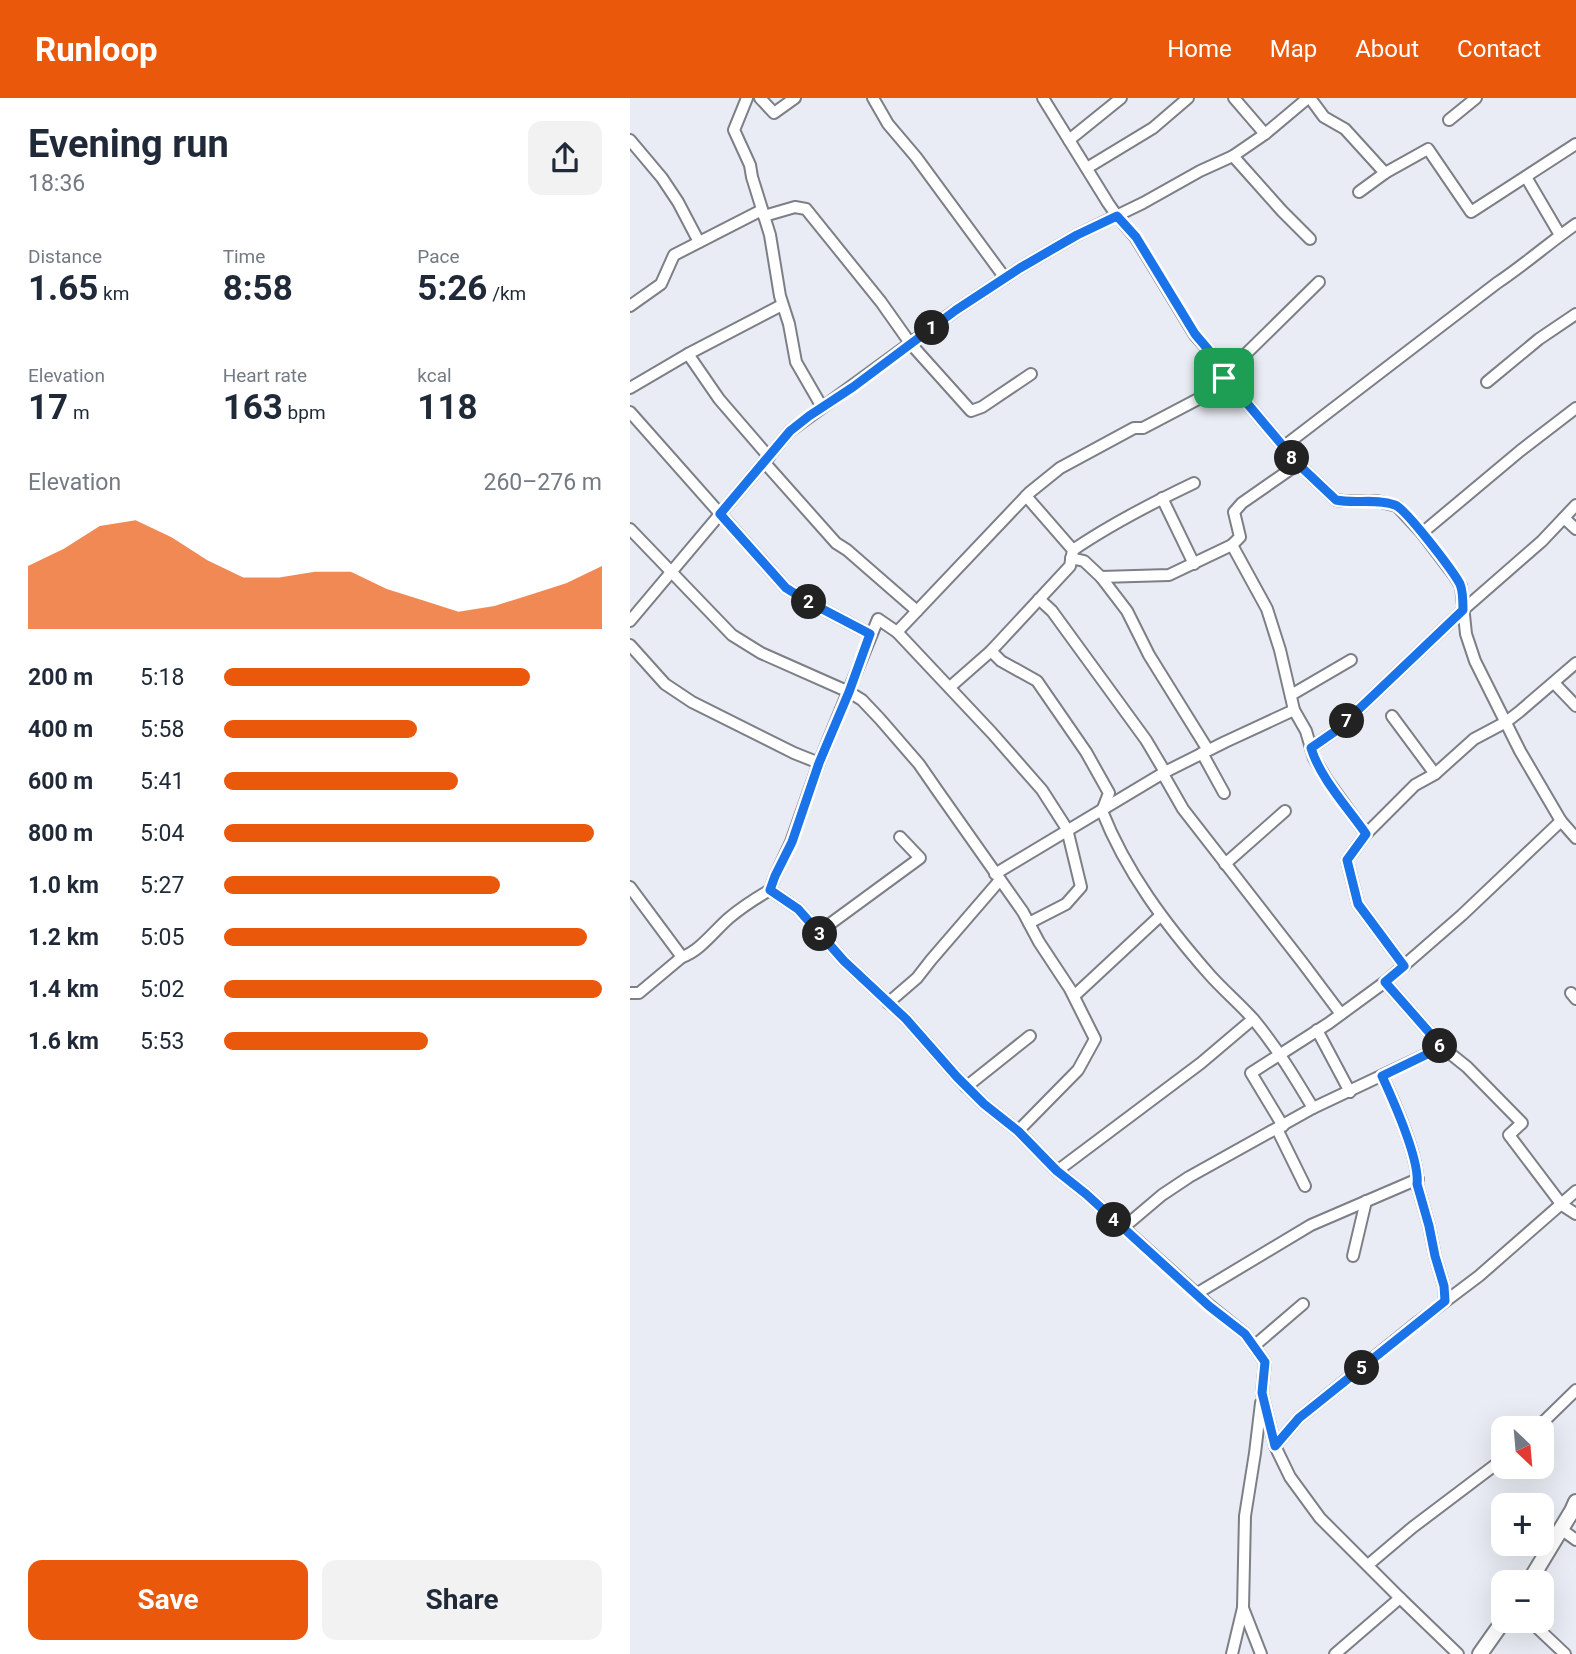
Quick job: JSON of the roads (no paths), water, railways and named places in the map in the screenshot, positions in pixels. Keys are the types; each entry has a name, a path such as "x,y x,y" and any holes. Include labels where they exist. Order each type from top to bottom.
{"street":[{"path":"747,98 734,130 750,165 770,234 782,305 789,324 796,362 822,407"},
{"path":"760,98 774,113 795,98"},
{"path":"873,98 888,124 916,157 1005,278"},
{"path":"1043,98 1117,216 1136,237 1195,334 1212,354 1224,378 1283,447 1336,500 1397,506 1422,533 1461,586 1466,634 1475,661 1520,751 1561,821 1576,838"},
{"path":"1069,140 1121,98"},
{"path":"1087,168 1153,128 1188,98"},
{"path":"1234,98 1265,134"},
{"path":"630,621 790,431 956,310 1077,235 1200,170 1233,156 1309,98 1324,117 1345,129 1385,173"},
{"path":"1449,120 1476,98"},
{"path":"630,140 662,178 699,242"},
{"path":"1359,192 1385,173 1428,149 1471,212 1576,144"},
{"path":"1233,156 1282,212 1310,239"},
{"path":"1526,177 1560,235"},
{"path":"630,306 661,284 674,255 763,213 795,207 806,209 881,302 910,343 971,411 982,407 1031,374"},
{"path":"1283,447 1576,225"},
{"path":"897,632 1026,496 1060,468 1134,428 1143,428 1202,397 1319,282"},
{"path":"630,388 782,305"},
{"path":"1487,382 1576,314"},
{"path":"688,354 766,459 836,543 916,611"},
{"path":"1422,533 1576,408"},
{"path":"630,412 786,588 870,634"},
{"path":"1101,577 1169,575 1232,545 1240,537 1234,512 1242,503 1298,464"},
{"path":"950,688 990,651 1070,566 1072,554 1096,534 1194,483"},
{"path":"1026,496 1072,554 1101,577 1127,611 1205,752 1224,793"},
{"path":"1162,498 1194,564"},
{"path":"1311,748 1337,730 1463,610 1542,541 1576,505"},
{"path":"1564,518 1576,529"},
{"path":"630,528 732,635 761,653 862,700 919,764 1023,912 1074,996 1095,1039 1078,1070 1018,1131"},
{"path":"1232,545 1267,609 1294,710 1306,731 1314,758 1366,834"},
{"path":"1039,599 1052,611 1146,740 1182,809 1341,1014"},
{"path":"630,993 639,993 682,957 691,954 729,918 770,890 792,842 819,763 878,619 897,632 992,733 1042,790 1067,830 1081,887 1066,904 1029,923"},
{"path":"630,645 665,684 691,702 819,763"},
{"path":"990,651 1001,661 1037,681 1067,722 1109,793 1101,810"},
{"path":"1291,695 1351,660"},
{"path":"1404,966 1358,904 1347,860 1366,834 1415,785 1436,774 1474,739 1506,722 1576,663"},
{"path":"1554,683 1576,706"},
{"path":"888,1003 918,978 997,877 1067,830 1164,773 1294,710"},
{"path":"1392,716 1436,774"},
{"path":"1101,810 1122,855 1160,916 1210,975 1253,1019 1280,1055 1313,1108"},
{"path":"1225,864 1285,811"},
{"path":"1305,1186 1280,1127 1251,1073 1385,982 1462,915 1561,821"},
{"path":"819,932 920,858 900,837"},
{"path":"630,887 682,957"},
{"path":"770,890 798,909 844,961 906,1019 966,1087 1018,1131 1057,1171 1245,1334 1265,1362 1245,1516 1243,1608 1231,1654"},
{"path":"1074,996 1160,916"},
{"path":"1385,982 1442,1047 1467,1067 1522,1123 1509,1135 1562,1205 1576,1214"},
{"path":"1057,1171 1201,1063 1253,1019"},
{"path":"1317,1030 1350,1092"},
{"path":"966,1087 1030,1035"},
{"path":"1123,1228 1162,1195 1189,1177 1313,1108 1442,1047"},
{"path":"1382,1076 1414,1158 1417,1184 1444,1286 1445,1301"},
{"path":"1196,1294 1311,1225 1418,1179"},
{"path":"1275,1446 1299,1418 1479,1276 1576,1191"},
{"path":"1353,1256 1366,1201"},
{"path":"1254,1346 1303,1304"},
{"path":"1549,1416 1576,1390"},
{"path":"1262,1393 1275,1446 1290,1477 1320,1518 1458,1654"},
{"path":"1368,1565 1491,1468"},
{"path":"1536,1570 1576,1502"},
{"path":"1561,1530 1576,1540"},
{"path":"1335,1654 1400,1598"},
{"path":"1243,1608 1261,1654"},
{"path":"1480,1654 1495,1633"},
{"path":"1543,1633 1565,1654"}]}
